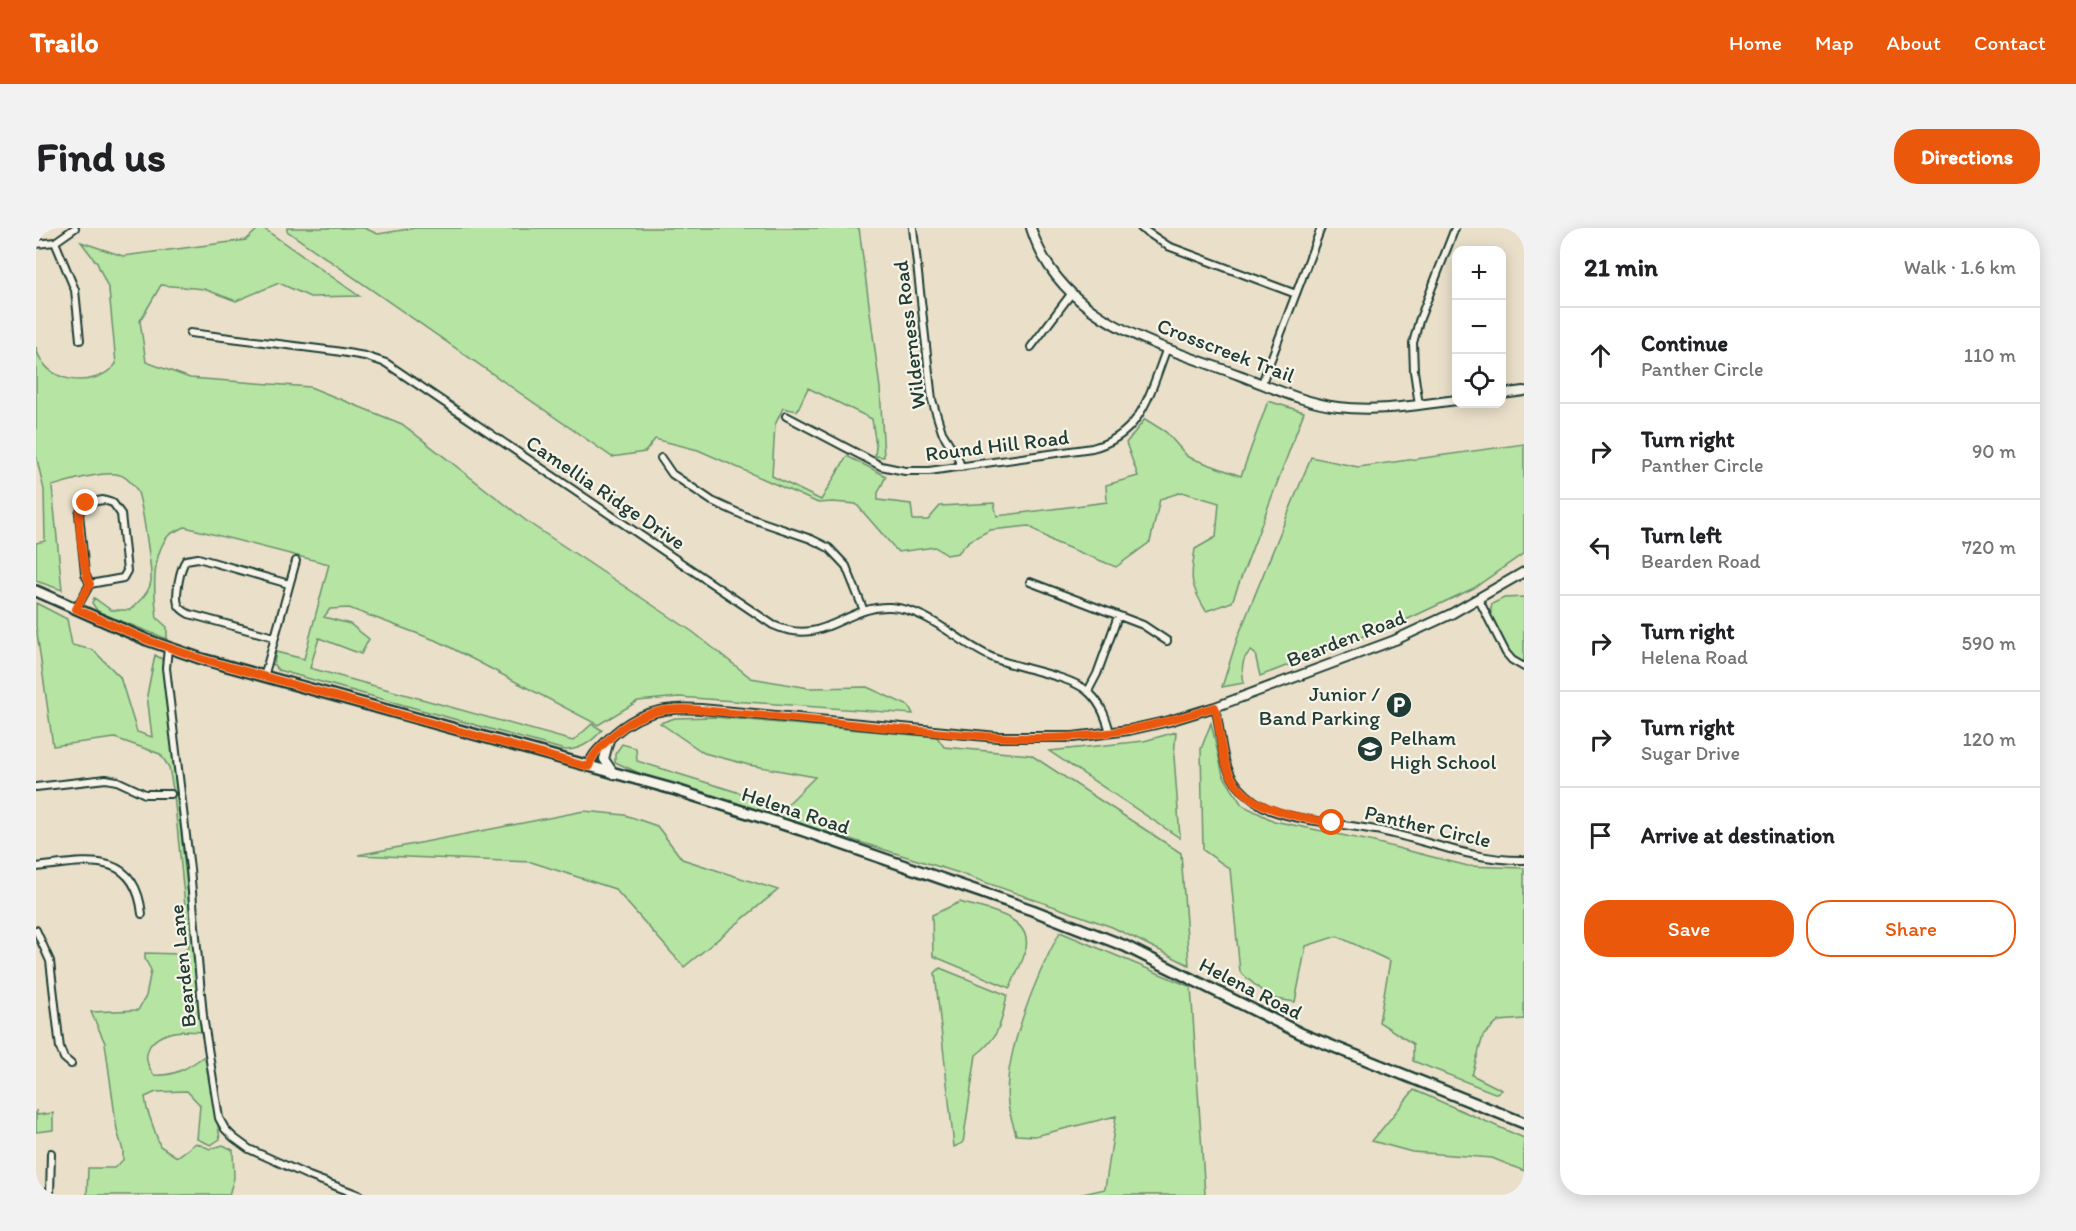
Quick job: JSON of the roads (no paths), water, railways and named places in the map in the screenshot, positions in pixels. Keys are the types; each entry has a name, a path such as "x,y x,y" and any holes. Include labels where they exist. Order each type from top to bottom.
{"main road":[{"name":"Helena Road","path":"36,591 168,648 264,677 676,790 801,830 1075,926 1183,974 1302,1034 1524,1123"}],"street":[{"path":"36,244 56,242 75,228"},
{"name":"Wilderness Road","path":"913,228 932,400 942,432 961,467"},
{"name":"Crosscreek Trail","path":"1031,228 1043,255 1071,294 1113,325 1167,348 1295,396 1337,407 1380,409 1452,401"},
{"path":"1141,228 1168,246 1296,294"},
{"path":"1262,383 1321,228"},
{"path":"1419,405 1413,343 1419,321 1455,228"},
{"path":"56,242 75,290 80,340"},
{"path":"1031,347 1071,294"},
{"name":"Camellia Ridge Drive","path":"190,333 335,351 365,356 386,363 765,621 782,629 797,632 814,631 864,611 891,607 910,611 994,658 1076,684 1088,691"},
{"name":"Round Hill Road","path":"786,416 861,457 892,469 917,472 1092,448 1116,439 1129,430 1141,414 1167,348"},
{"path":"1506,393 1524,391"},
{"path":"662,458 672,474 712,501 734,512 811,539 829,548 846,567 864,611"},
{"path":"108,501 117,506 121,514 127,571 123,578 90,584 85,574 79,513 86,503 108,501"},
{"path":"274,637 189,614 182,610 177,598 182,566 186,560 198,558 289,584"},
{"path":"264,677 296,561"},
{"name":"Bearden Road","path":"589,767 592,756 623,726 643,715 662,710 687,708 976,736 1050,738 1110,733 1169,721 1215,707 1395,640 1479,600 1524,572"},
{"path":"1030,582 1152,630 1167,641"},
{"path":"76,609 90,584"},
{"path":"1479,600 1506,653 1512,660 1524,667"},
{"path":"1110,733 1101,706 1088,691 1097,674 1118,616"},
{"name":"Bearden Lane","path":"168,648 166,668 190,869 203,1016 219,1118 225,1129 249,1149 309,1176 360,1195"},
{"name":"Panther Circle","path":"1215,707 1228,770 1240,788 1263,807 1276,812 1401,836 1485,857 1524,860"},
{"path":"610,737 604,759 614,774"},
{"path":"36,787 106,779 117,781 145,794 171,794"},
{"path":"36,867 90,861 112,865 128,877 136,887 142,914"},
{"path":"36,930 49,955 60,1048 64,1058 70,1064"},
{"path":"50,1195 51,1153"}],"place":[{"name":"Junior / Band Parking","path":"1399,705"},
{"name":"Pelham High School","path":"1370,749"}]}
